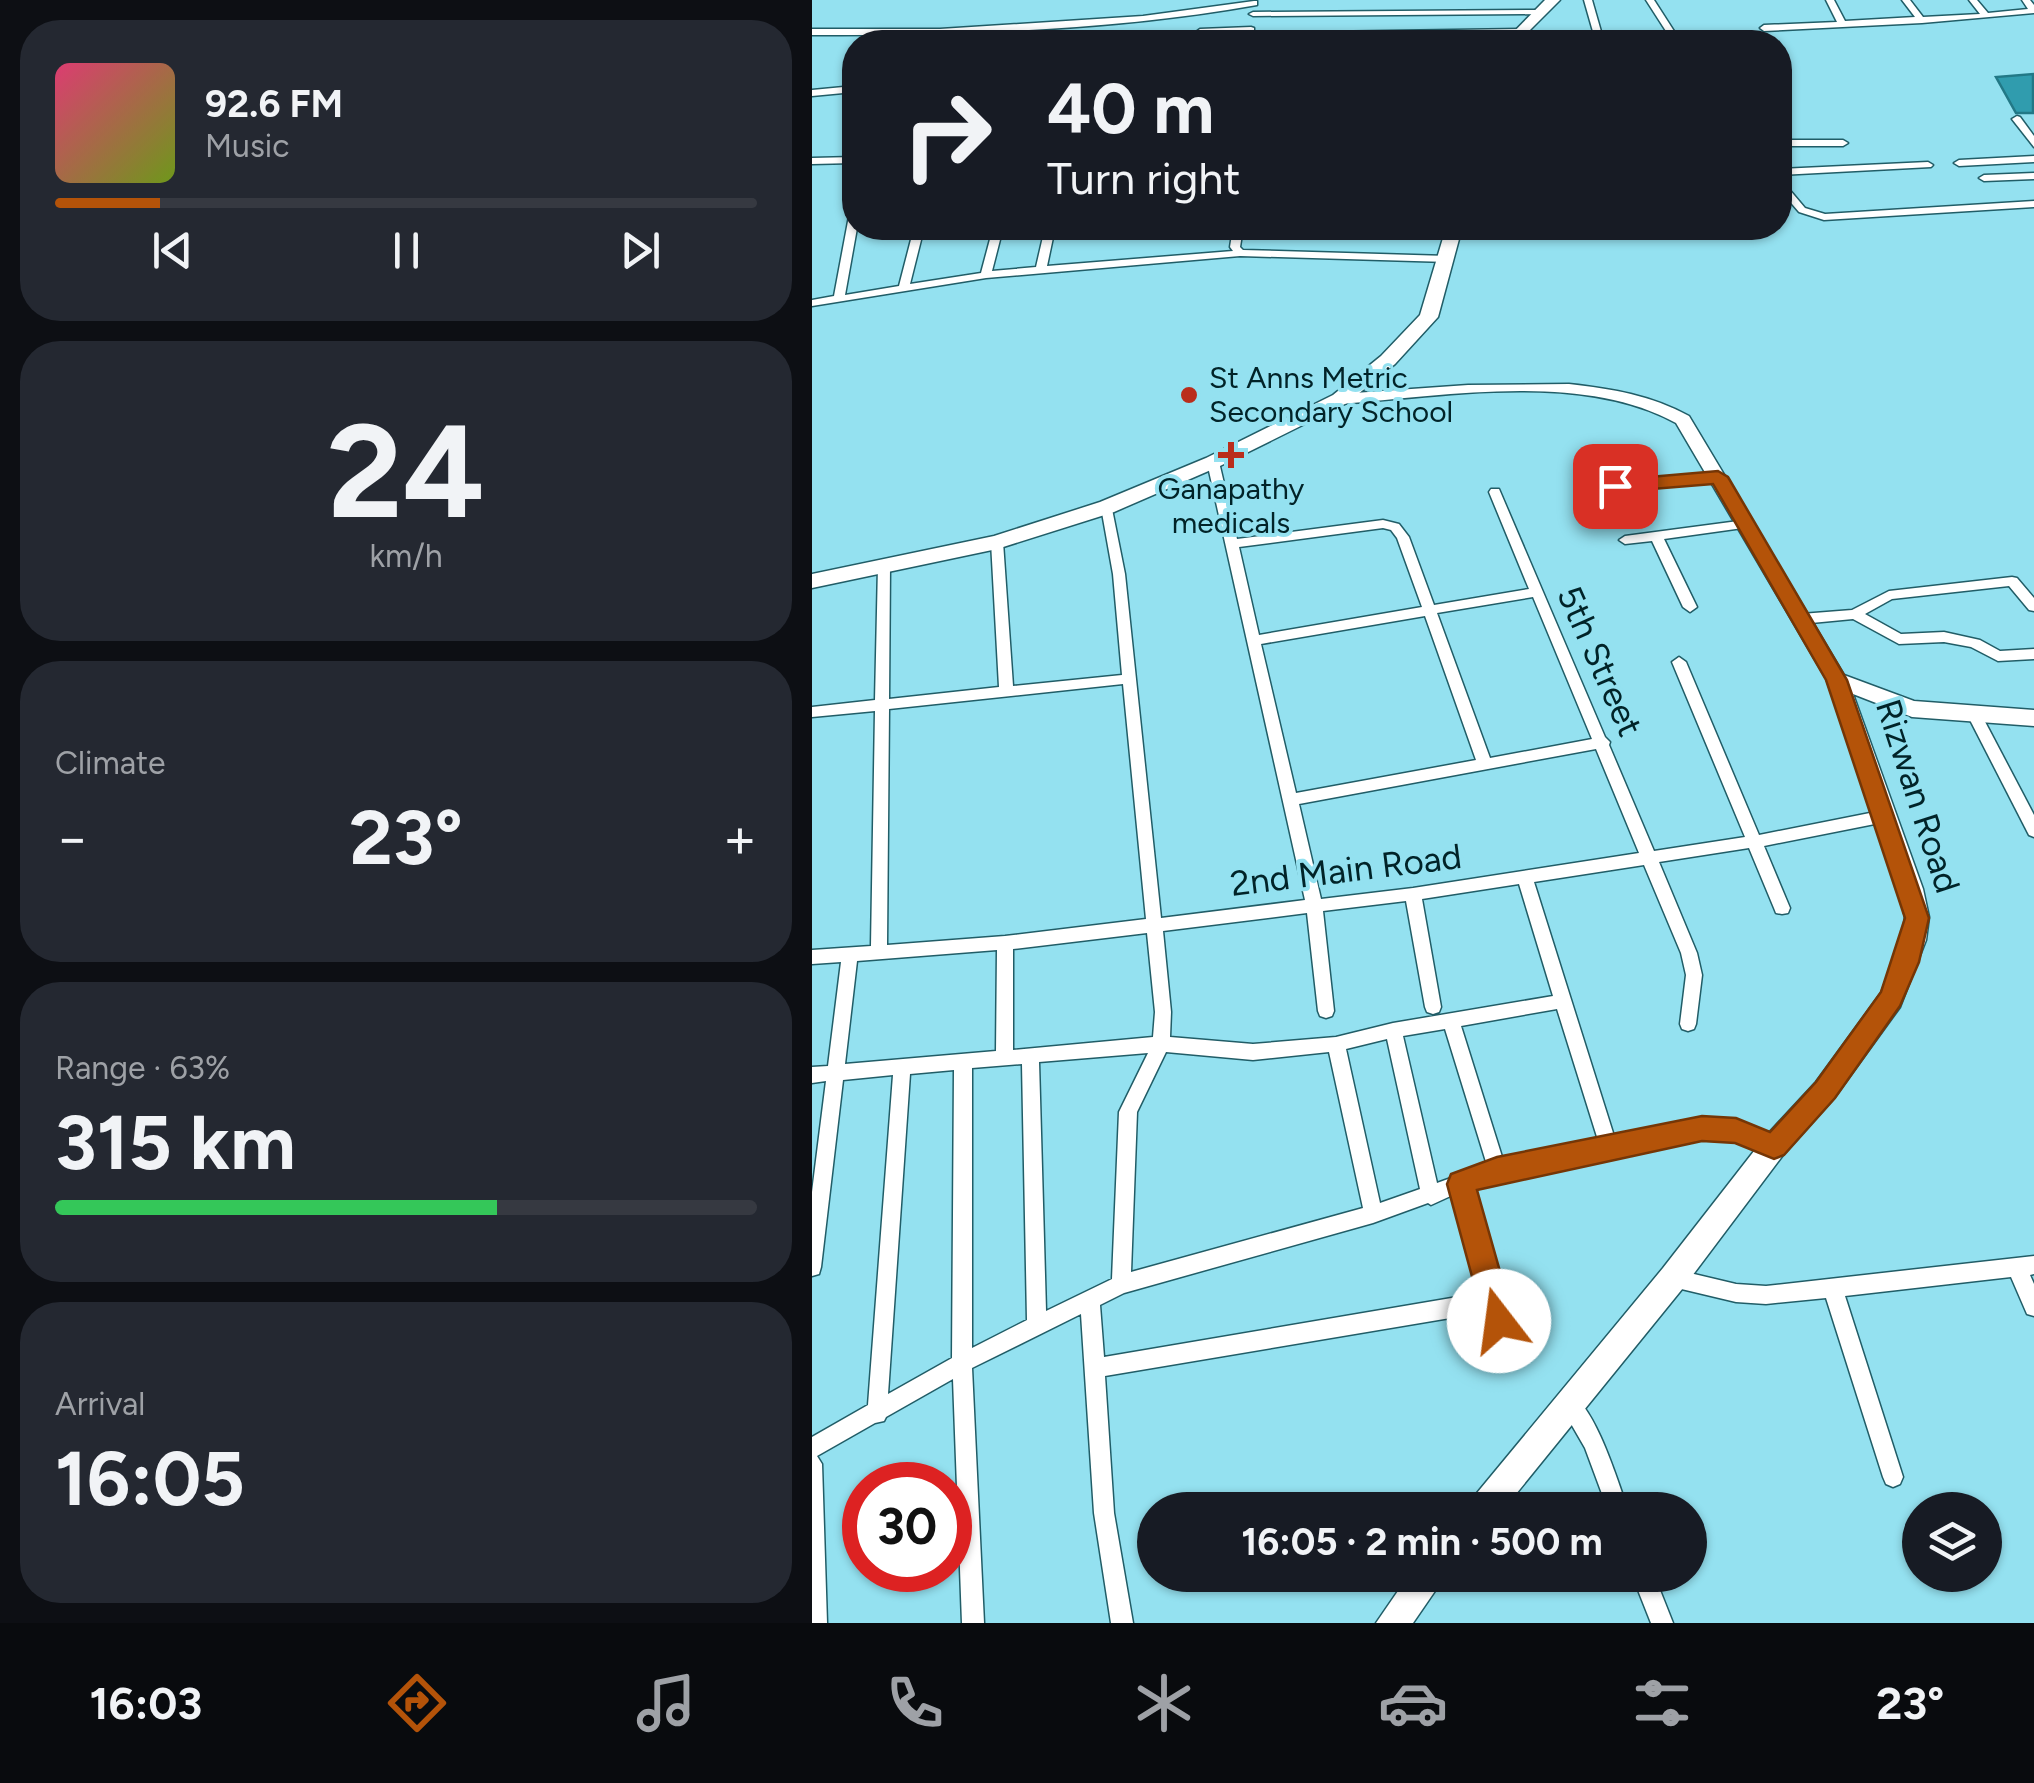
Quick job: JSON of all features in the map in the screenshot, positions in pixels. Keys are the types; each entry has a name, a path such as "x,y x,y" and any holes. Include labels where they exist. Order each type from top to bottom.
{"main road":[{"path":"1523,30 1553,0"},
{"path":"812,582 997,542 1107,507 1213,462 1340,399 1388,360 1428,318 1452,240"},
{"name":"Rizwan Road","path":"1340,399 1504,388 1643,397 1683,420 1836,680 1917,918 1907,962 1891,998 1825,1090 1774,1146 1673,1278 1498,1492"},
{"path":"1836,680 1912,709 2034,718"},
{"path":"1392,1623 1417,1592"}],"street":[{"path":"1588,0 1597,30"},
{"path":"1650,0 1669,30"},
{"path":"1830,0 1843,26"},
{"path":"1906,0 1922,21"},
{"path":"1973,0 1986,16"},
{"path":"1764,28 2034,12 2026,0"},
{"path":"1252,30 1253,5"},
{"path":"969,30 1143,18 1253,5 1541,12"},
{"path":"812,32 842,32"},
{"path":"812,93 842,91"},
{"path":"2017,119 2034,144"},
{"path":"1792,144 1843,143"},
{"path":"812,161 842,160"},
{"path":"1959,163 2034,160"},
{"path":"1792,171 1928,165"},
{"path":"1984,178 2034,176"},
{"path":"1792,198 1802,210 1824,216 2034,204"},
{"path":"838,298 849,240"},
{"path":"904,287 915,240"},
{"path":"986,275 995,240"},
{"path":"1041,270 1047,240"},
{"path":"1236,240 1240,254"},
{"path":"812,303 986,275 1240,254 1448,259"},
{"path":"1213,462 1314,904 1326,1011"},
{"path":"1615,486 1718,477"},
{"name":"5th Street","path":"1495,492 1693,964 1688,1024"},
{"path":"1107,507 1163,1012 1161,1044 1128,1112 1121,1284"},
{"path":"1233,544 1382,524 1395,527 1403,537 1484,765"},
{"path":"1626,540 1746,524"},
{"path":"1656,536 1690,607"},
{"path":"997,542 1006,692"},
{"path":"879,951 884,566"},
{"path":"1801,619 1855,614 1889,595 2012,582 2034,606"},
{"path":"1255,640 1536,592"},
{"path":"1855,614 1900,638 1944,637 1975,643 1998,656 2034,654"},
{"path":"1679,662 1782,908"},
{"path":"812,712 1128,678"},
{"path":"1976,716 2034,831"},
{"path":"1292,800 1603,742"},
{"name":"2nd Main Road","path":"812,957 1005,943 1413,894 1757,841 1885,816"},
{"path":"1524,875 1608,1145"},
{"path":"1413,894 1433,1007"},
{"path":"1004,1057 1005,943"},
{"path":"812,1267 850,954"},
{"path":"812,1075 1161,1044 1240,1053 1336,1044 1393,1030 1564,1001"},
{"path":"1451,1022 1497,1170"},
{"path":"1393,1030 1431,1196"},
{"path":"1336,1044 1374,1214"},
{"path":"1030,1055 1037,1324"},
{"path":"963,1062 962,1363 973,1623"},
{"path":"877,1414 902,1066"},
{"path":"812,1448 962,1363 1121,1284 1374,1214 1497,1170 1608,1145 1702,1128 1736,1130 1774,1146"},
{"path":"1461,1184 1505,1342"},
{"path":"1673,1278 1751,1294 2025,1267 2034,1307"},
{"path":"1833,1288 1892,1477"},
{"path":"1090,1300 1104,1513 1122,1623"},
{"path":"1094,1368 1493,1301"},
{"path":"1570,1402 1593,1442 1611,1492"},
{"path":"812,1464 816,1623"},
{"path":"1650,1592 1662,1623"}],"water":[{"path":"2033,74 2033,113 2016,113 1996,77"}],"place":[{"name":"St Anns Metric Secondary School","path":"1189,395"},
{"name":"Ganapathy medicals","path":"1231,455"}],"route":[{"path":"1499,1321 1461,1184 1497,1170 1702,1128 1736,1130 1774,1146 1825,1090 1891,998 1914,940 1917,918 1910,889 1836,680 1718,477 1615,486"}]}
